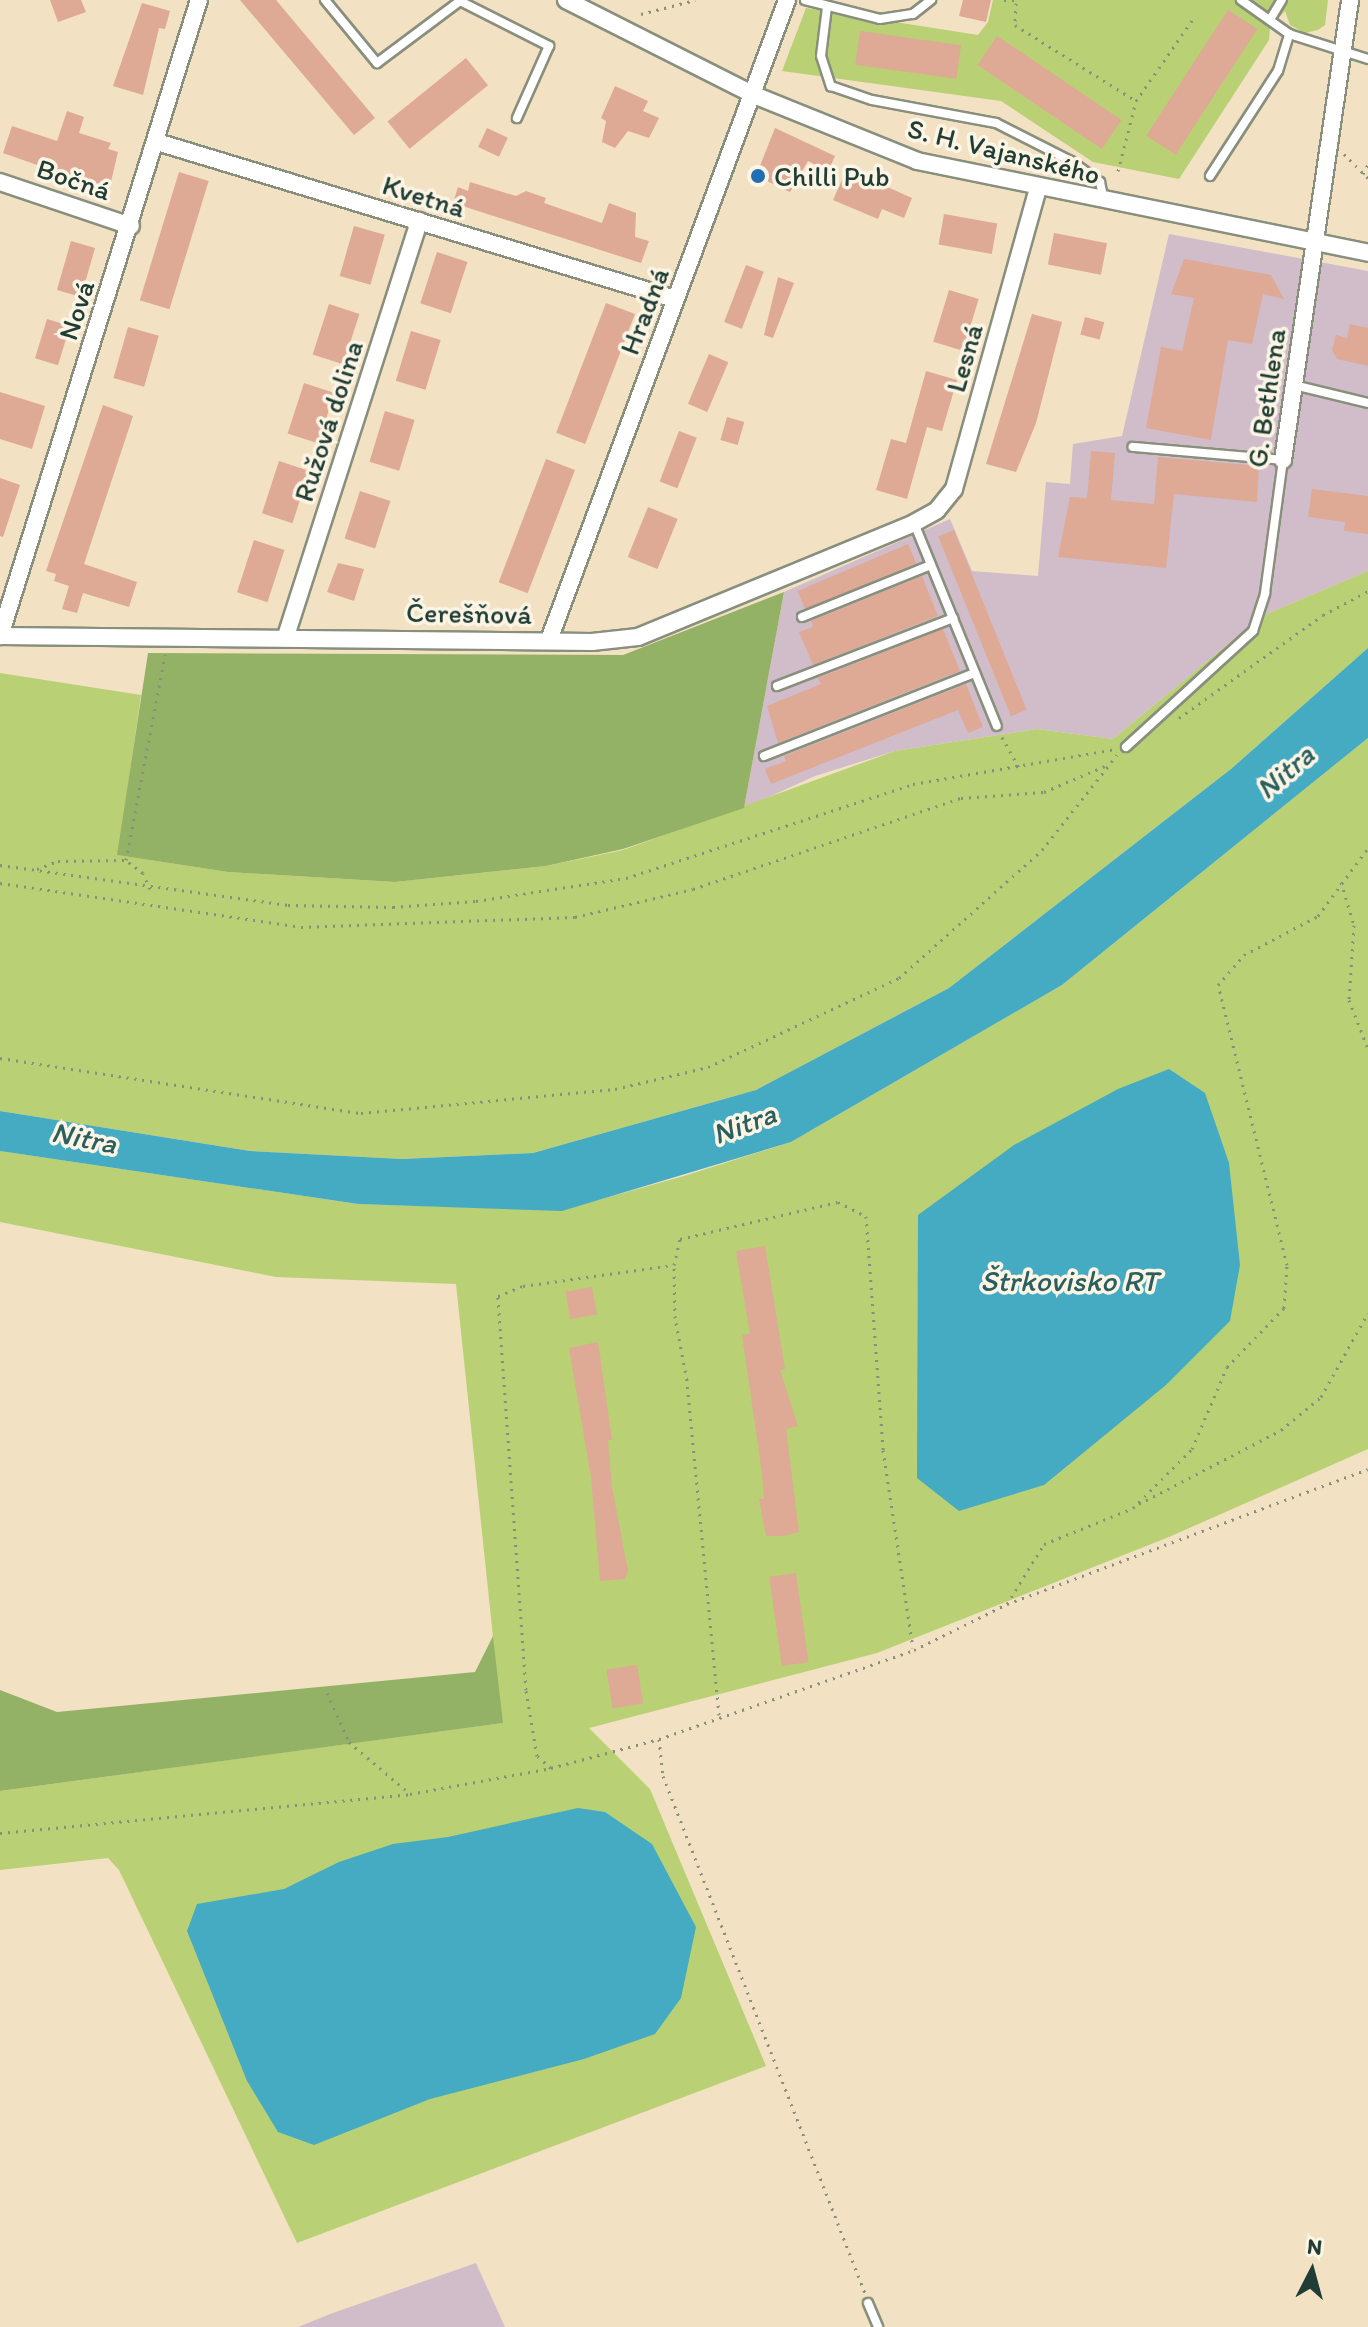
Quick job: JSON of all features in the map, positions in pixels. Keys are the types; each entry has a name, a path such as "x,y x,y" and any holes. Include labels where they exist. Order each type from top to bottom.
{"street":[{"name":"Nová","path":"0,636 131,226 199,0"},
{"name":"S. H. Vajanského","path":"566,0 754,95 917,161 1038,189 1368,253"},
{"name":"Hradná","path":"549,640 787,0"},
{"name":"G. Bethlena","path":"1283,460 1350,0"},
{"name":"Kvetná","path":"157,142 675,299"},
{"name":"Bočná","path":"0,182 131,226"},
{"name":"Lesná","path":"914,523 937,510 954,489 1038,189"},
{"name":"Ružová dolina","path":"286,636 419,221"},
{"name":"Čerešňová","path":"0,636 549,640 638,637 914,523"}],"lane":[{"path":"325,0 377,63 460,1 549,46 517,118"},
{"path":"805,0 827,7 895,18 913,14 931,0"},
{"path":"1241,0 1271,18 1289,34 1368,59"},
{"path":"1271,18 1282,0"},
{"path":"827,7 821,56 831,86 872,100 996,123 1071,161 1100,182 1104,202"},
{"path":"1210,176 1278,71 1289,34"},
{"path":"1294,385 1368,403"},
{"path":"1133,447 1283,460"},
{"name":"G. Bethlena","path":"1126,747 1253,631 1265,593 1283,460"},
{"path":"914,523 997,726"},
{"path":"802,617 931,565"},
{"path":"777,686 953,618"},
{"path":"764,756 975,673"},
{"path":"868,2303 878,2327"}],"path":[{"path":"641,14 695,0"},
{"path":"1004,0 1016,2 1015,25 1136,101"},
{"path":"1118,171 1136,101 1193,19"},
{"path":"1344,154 1368,178"},
{"path":"1363,174 1368,164"},
{"path":"1173,722 1323,615 1368,591"},
{"path":"126,860 130,820 162,685 166,637"},
{"path":"997,726 1019,768"},
{"path":"0,1058 361,1113 615,1089 708,1067 899,978 1042,850 1105,766 1126,747"},
{"path":"0,865 150,889 343,907 531,894 626,878 882,791 1126,747"},
{"path":"0,883 301,927 575,917 693,889 961,798 1044,792 1105,766"},
{"path":"1133,1508 1192,1449 1227,1367 1284,1308 1287,1265 1218,985 1244,955 1318,916 1368,848"},
{"path":"35,870 58,861 126,860 143,873 150,889"},
{"path":"1341,882 1354,925 1349,1000 1368,1049"},
{"path":"719,1715 687,1380 675,1318 674,1265 680,1239 838,1202 866,1216 883,1450 914,1650"},
{"path":"551,1768 537,1756 526,1690 498,1296 513,1288 674,1265"},
{"path":"1007,1604 1044,1544 1133,1508 1281,1430 1321,1397 1368,1313"},
{"path":"0,1833 410,1794 551,1768 659,1739 719,1715 914,1650 1007,1604 1368,1469"},
{"path":"327,1693 349,1742 410,1794"},
{"path":"659,1739 663,1776 868,2303"}],"shaded area":[{"path":"1169,234 1368,271 1368,571 1262,616 1113,739 1037,729 895,751 815,776 744,808 784,592 950,519 972,571 1038,576 1046,482 1070,484 1073,444 1122,436"},
{"path":"476,2263 505,2327 298,2327 330,2314"}],"green space":[{"path":"993,0 1328,0 1325,25 1318,30 1305,33 1290,25 1285,11 1270,27 1269,40 1179,179 1093,162 1001,101 782,71 806,8 978,35 988,22"},
{"path":"1368,571 1368,648 1231,769 949,988 756,1090 533,1153 402,1159 250,1151 0,1111 0,673 141,695 118,855 228,872 395,882 546,866 623,850 895,751 1037,729 1113,739 1262,616"},
{"path":"784,592 744,808 623,849 546,866 395,882 228,872 117,855 148,653 623,655"},
{"path":"1368,738 1368,1449 1169,1537 877,1653 589,1728 650,1789 766,2066 297,2243 119,1870 108,1858 0,1870 0,1791 502,1723 456,1284 276,1277 0,1222 0,1151 358,1204 562,1210 684,1176 791,1142 1062,985"},
{"path":"493,1636 503,1723 0,1791 0,1690 57,1712 475,1672"}],"water":[{"name":"Nitra","path":"1368,648 1368,738 1062,985 791,1142 562,1211 358,1204 0,1151 0,1111 250,1151 402,1159 533,1153 756,1090 949,988 1231,769"},
{"name":"Štrkovisko RT","path":"1169,1069 1205,1093 1229,1163 1240,1265 1230,1321 1166,1385 1044,1485 959,1511 917,1478 918,1215 1014,1145 1118,1089"},
{"path":"578,1808 605,1812 652,1844 696,1927 681,1998 655,2034 584,2059 430,2099 314,2145 278,2132 247,2081 187,1931 197,1904 284,1889 339,1862 393,1844 448,1837"}],"building":[{"path":"50,0 81,0 86,12 58,22"},
{"path":"240,0 276,0 375,118 354,135"},
{"path":"963,0 991,0 986,22 959,16"},
{"path":"142,3 170,11 165,29 159,28 143,95 113,86"},
{"path":"1228,10 1257,29 1176,155 1146,136"},
{"path":"860,31 961,45 956,79 855,65"},
{"path":"997,36 1121,120 1102,149 977,65"},
{"path":"466,58 488,85 410,149 388,122"},
{"path":"615,86 648,101 643,111 659,118 649,138 628,131 615,148 602,142 606,121 601,118"},
{"path":"67,111 84,117 79,133 111,143 108,149 118,152 109,190 3,153 12,126 57,141"},
{"path":"487,128 508,138 499,157 478,147"},
{"path":"775,128 835,156 828,171 808,161 790,192 756,176"},
{"path":"847,169 912,198 904,218 882,209 878,219 833,200"},
{"path":"179,172 209,181 169,309 140,300"},
{"path":"470,182 516,196 526,191 546,198 544,203 602,223 609,203 636,213 635,237 649,241 641,263 453,203 458,187 468,191"},
{"path":"944,214 997,223 992,254 939,245"},
{"path":"354,226 385,235 370,285 340,276"},
{"path":"1054,233 1107,243 1101,275 1048,264"},
{"path":"71,241 95,248 81,297 57,290"},
{"path":"437,252 467,262 451,313 420,303"},
{"path":"1184,259 1271,275 1284,299 1263,294 1252,344 1228,340 1211,440 1146,428 1161,347 1182,351 1194,298 1171,294"},
{"path":"746,265 764,272 742,329 724,322"},
{"path":"778,277 794,283 773,338 764,335"},
{"path":"949,290 979,299 963,351 933,342"},
{"path":"606,303 635,314 585,444 556,433"},
{"path":"329,304 359,314 343,364 313,354"},
{"path":"1032,314 1062,322 1036,423 1016,472 986,464"},
{"path":"1085,317 1104,322 1100,340 1080,334"},
{"path":"47,319 70,326 58,365 35,358"},
{"path":"1350,324 1368,328 1368,366 1337,359 1332,350 1336,335 1347,338"},
{"path":"128,327 159,336 144,387 113,378"},
{"path":"411,331 441,340 425,390 396,381"},
{"path":"709,354 728,362 707,412 688,404"},
{"path":"926,371 957,380 942,431 927,427 907,499 876,490 891,439 906,443"},
{"path":"304,383 334,393 318,443 288,433"},
{"path":"0,392 45,406 32,449 0,439"},
{"path":"103,405 133,416 84,564 137,582 129,607 83,593 77,613 62,609 69,586 54,581 56,574 46,571"},
{"path":"385,411 415,420 399,471 370,462"},
{"path":"727,417 744,422 738,445 720,440"},
{"path":"679,431 697,438 677,488 660,481"},
{"path":"1091,451 1115,453 1111,500 1154,504 1158,457 1259,466 1257,502 1174,494 1166,568 1058,557 1070,497 1087,498"},
{"path":"546,459 575,470 528,593 499,582"},
{"path":"279,461 309,471 292,523 262,513"},
{"path":"0,478 20,485 3,537 0,536"},
{"path":"1312,489 1368,496 1368,534 1344,531 1345,522 1308,517"},
{"path":"360,491 390,501 375,548 345,539"},
{"path":"648,507 678,519 657,569 628,557"},
{"path":"954,530 1027,710 1011,716 938,536"},
{"path":"254,540 284,550 267,602 237,592"},
{"path":"908,544 916,563 806,610 798,591"},
{"path":"338,563 364,569 354,601 327,592"},
{"path":"922,576 938,616 813,665 799,632 813,627 811,621"},
{"path":"943,629 960,671 778,743 767,706 821,684 818,678"},
{"path":"966,684 983,727 968,733 958,710 771,784 765,769 786,761 784,756"},
{"path":"765,1246 785,1369 780,1370 798,1426 786,1429 799,1532 783,1536 766,1536 759,1499 764,1499 762,1473 742,1335 750,1334 736,1251"},
{"path":"592,1287 597,1315 570,1319 565,1292"},
{"path":"598,1342 612,1440 608,1440 612,1487 628,1571 625,1579 600,1581 591,1477 569,1348"},
{"path":"796,1573 809,1662 782,1666 769,1577"},
{"path":"637,1665 643,1704 612,1708 606,1670"}],"place":[{"name":"Chilli Pub","path":"758,176"}]}
